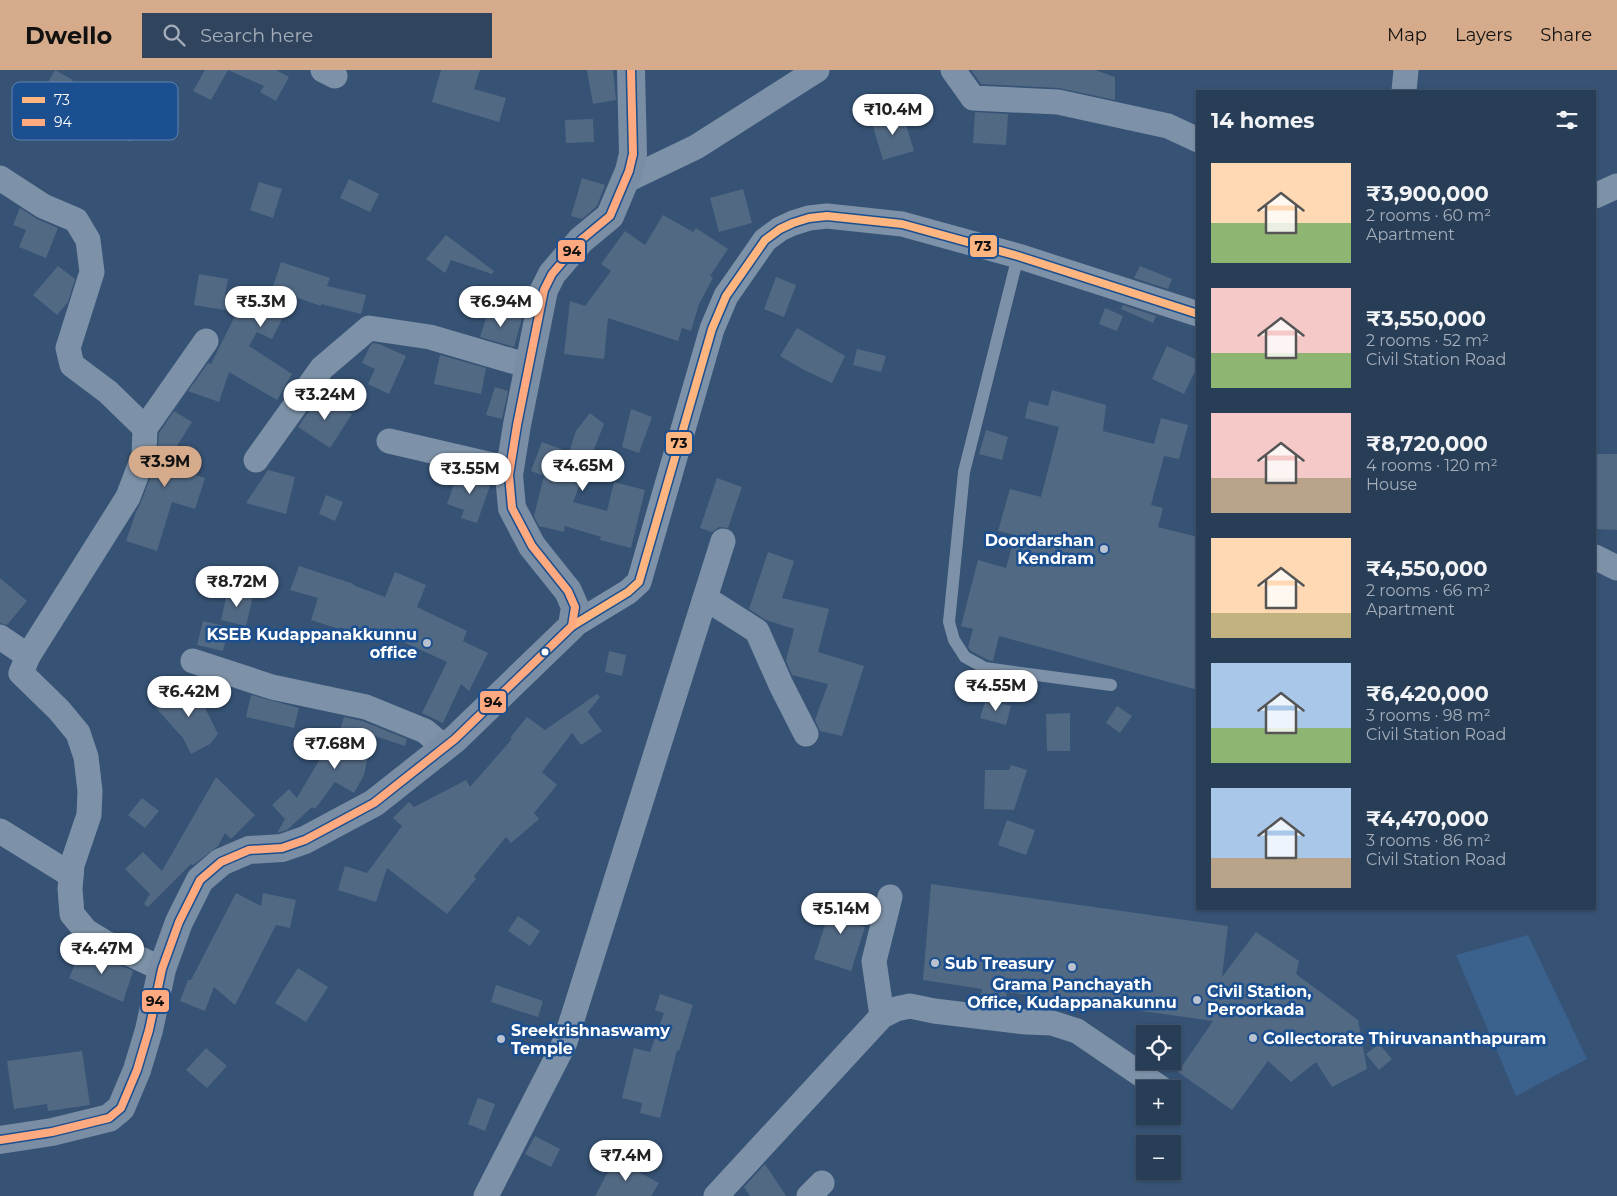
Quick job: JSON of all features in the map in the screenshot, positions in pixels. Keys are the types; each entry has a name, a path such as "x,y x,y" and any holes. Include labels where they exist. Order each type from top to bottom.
{"main road":[{"path":"0,1140 52,1132 108,1118 121,1108 137,1070 149,1030 162,969 179,922 200,880 221,862 249,850 282,848 305,840 374,803 456,740 572,626 575,607 568,591 532,546 512,508 509,475 539,308 544,290 552,274 581,240 610,216 625,181 632,154 631,70"}],"street":[{"path":"625,181 696,147 817,70"},
{"path":"953,70 973,98 1058,102 1168,126 1196,139"},
{"path":"1404,90 1406,70"},
{"path":"0,178 43,206 76,220 88,240 92,272 68,348 72,365 108,392 145,428"},
{"path":"1596,196 1617,186"},
{"path":"572,626 628,592 639,582 712,330 726,296 765,240 780,229 809,218 827,216 902,224 1018,256 1196,313"},
{"path":"256,460 322,368 370,328 430,337 529,366"},
{"path":"162,969 104,942 86,931 72,914 71,875 89,815 90,791 86,757 78,733 59,710 20,673 28,656 128,497 144,456 145,428 206,341"},
{"path":"389,441 510,469"},
{"path":"486,1196 565,1042 723,541"},
{"path":"1596,558 1617,568"},
{"path":"705,598 757,631 806,734"},
{"path":"0,637 28,656"},
{"path":"193,661 272,687 366,707 425,731 445,748"},
{"path":"0,831 71,875"},
{"path":"882,1016 874,960 890,897"},
{"path":"716,1196 882,1016 896,1009 910,1006 1026,1022 1052,1023 1077,1031 1149,1080"}],"lane":[{"path":"1018,256 964,472 949,622 954,640 965,656 985,668 1111,685"}],"water":[{"path":"1528,935 1587,1059 1516,1096 1456,955"}],"building":[{"path":"55,70 73,80 72,82 48,82"},
{"path":"205,70 228,70 211,100 193,91"},
{"path":"228,70 276,70 289,77 276,101 260,92 264,86"},
{"path":"441,70 480,70 474,89 506,98 499,122 432,102"},
{"path":"587,70 613,70 616,100 593,104"},
{"path":"971,70 1095,70 1115,77 1115,100 1059,88 981,84"},
{"path":"902,111 914,151 883,160 871,120"},
{"path":"975,112 1008,114 1006,145 973,143"},
{"path":"593,119 594,142 566,143 565,120"},
{"path":"582,178 605,185 597,206 582,219 571,216"},
{"path":"349,179 379,194 370,212 340,198"},
{"path":"259,182 282,189 273,218 250,210"},
{"path":"743,189 752,223 719,232 710,198"},
{"path":"20,208 37,219 58,228 46,258 19,247 26,230 13,225"},
{"path":"663,215 693,232 696,228 728,249 710,276 713,278 699,304 691,331 682,328 678,341 608,318 604,359 564,354 570,301 585,306 611,271 601,264 625,231 645,245"},
{"path":"446,235 494,271 492,274 451,260 445,273 426,259"},
{"path":"281,262 330,278 327,286 366,295 361,314 321,304 321,306 295,297 292,306 289,305 272,339 257,332 249,346 292,374 277,400 229,372 219,402 188,391 208,363 211,364 237,312 194,305 199,274 228,279 225,295 264,314"},
{"path":"58,266 75,279 68,302 57,315 33,295"},
{"path":"1140,266 1172,279 1168,289 1134,278"},
{"path":"776,277 796,285 784,317 764,309"},
{"path":"1123,305 1156,316 1153,323 1121,309"},
{"path":"1105,308 1123,316 1117,331 1099,324"},
{"path":"489,309 522,318 514,347 480,337"},
{"path":"797,328 845,356 832,383 780,356"},
{"path":"373,343 406,356 389,394 368,384 375,369 362,363"},
{"path":"1167,346 1196,359 1196,369 1184,394 1152,379"},
{"path":"857,349 886,356 881,372 853,365"},
{"path":"440,355 486,368 481,394 434,384"},
{"path":"495,387 508,391 502,419 486,415"},
{"name":"Doordarshan Kendram","path":"1052,390 1106,405 1103,431 1154,444 1161,418 1188,425 1179,459 1164,456 1151,505 1163,508 1158,527 1196,536 1196,689 999,636 993,661 971,651 968,647 973,629 961,626 978,560 1006,568 1015,535 998,531 1010,489 1041,497 1059,427 1025,418 1029,401 1048,406"},
{"path":"321,393 352,414 330,448 298,427"},
{"path":"631,409 652,417 639,453 622,447"},
{"path":"174,411 192,422 165,465 205,478 195,509 172,502 157,551 126,541 157,460 159,433"},
{"path":"590,413 604,424 573,502 607,511 614,482 645,490 631,548 600,540 601,537 565,526 564,532 539,526 534,516 544,476 531,471 542,442 569,452 576,431"},
{"path":"986,430 1008,437 1002,460 979,454"},
{"path":"1596,454 1617,454 1617,530 1596,529"},
{"path":"268,470 295,477 286,514 246,503"},
{"path":"458,472 492,480 477,523 461,518 464,510 447,504"},
{"path":"717,478 742,487 728,528 719,527 712,532 700,528"},
{"path":"326,495 343,502 335,521 319,514"},
{"path":"768,552 794,561 782,598 829,609 818,652 864,666 842,736 820,731 815,720 828,684 792,675 786,661 794,629 766,620 749,609"},
{"path":"299,566 354,584 385,597 395,572 426,585 417,607 467,631 463,641 488,653 469,691 461,684 443,723 422,713 447,662 373,628 369,639 340,627 339,629 311,620 318,598 290,590"},
{"path":"0,578 27,601 7,625 0,623"},
{"path":"228,590 253,596 246,626 221,620"},
{"path":"203,621 229,627 223,651 197,645"},
{"path":"609,651 626,655 622,676 605,672"},
{"path":"185,682 201,700 218,734 210,744 191,754 183,738 156,708"},
{"path":"597,694 600,697 588,712 602,731 581,745 572,733 542,772 557,785 534,813 539,819 511,843 506,837 474,876 476,879 447,914 387,868 376,902 338,890 345,866 367,873 402,826 393,818 409,802 414,807 466,780 470,787 512,739 510,738 527,717 545,730"},
{"path":"251,695 299,708 294,728 246,717"},
{"path":"986,699 1011,706 1006,725 980,718"},
{"path":"1117,706 1132,716 1120,733 1106,723"},
{"path":"1070,713 1070,751 1047,751 1046,714"},
{"path":"344,717 362,721 407,739 405,746 372,735 364,775 354,793 335,782 315,809 312,807 287,830 277,833 285,819 272,805 289,789 297,798 324,752 332,756"},
{"path":"1011,765 1027,770 1014,810 984,809 985,770 1009,770"},
{"path":"216,777 255,815 231,839 225,833 218,846 193,865 191,864 148,907 144,904 150,894 125,869 143,852 162,871"},
{"path":"142,798 159,811 145,828 128,815"},
{"path":"1007,820 1035,830 1026,855 998,845"},
{"name":"Civil Station, Peroorkada","path":"931,884 1228,926 1222,977 1256,932 1299,961 1296,974 1358,1020 1367,1069 1332,1087 1316,1062 1291,1082 1268,1061 1232,1110 1178,1072 1213,1021 1007,992 1005,1005 980,1002 982,989 923,980"},
{"path":"236,893 261,906 263,893 296,900 290,928 276,925 235,1005 214,987 205,1011 180,1001 188,980 191,980"},
{"path":"834,898 864,908 859,925 865,927 851,971 814,959"},
{"path":"518,916 540,931 530,946 508,931"},
{"path":"83,946 133,971 123,1002 69,978"},
{"path":"298,968 328,987 306,1022 275,1003"},
{"path":"496,985 543,1001 538,1017 491,1002"},
{"path":"660,994 693,1005 679,1051 677,1050 660,1118 640,1113 642,1103 622,1098 634,1048 650,1052 664,1013 655,1010"},
{"path":"1379,1044 1392,1059 1379,1070 1366,1054"},
{"path":"206,1048 227,1066 207,1088 186,1070"},
{"path":"82,1051 90,1105 48,1111 47,1104 14,1109 7,1061"},
{"path":"478,1098 495,1104 485,1131 468,1124"},
{"path":"535,1136 560,1149 551,1167 525,1154"},
{"path":"615,1159 659,1183 651,1196 595,1196"},
{"path":"765,1164 786,1196 750,1196 744,1187"}],"transit line":[{"name":"94","path":"0,1140 52,1132 109,1118 121,1108 137,1070 149,1030 162,969 179,922 200,880 221,862 249,850 282,848 305,840 374,803 455,739 572,626 575,607 568,591 532,546 512,508 509,475 544,290 552,274 581,240 610,216 629,171 633,154 631,70"},
{"name":"73","path":"572,626 628,592 639,582 712,329 726,296 765,240 780,229 809,218 827,216 902,224 1018,256 1196,313"}],"place":[{"name":"Doordarshan Kendram","path":"1104,549"},
{"name":"KSEB Kudappanakkunnu office","path":"427,643"},
{"name":"Sub Treasury","path":"935,963"},
{"name":"Grama Panchayath Office, Kudappanakunnu","path":"1072,967"},
{"name":"Civil Station, Peroorkada","path":"1197,1000"},
{"name":"Collectorate Thiruvananthapuram","path":"1253,1038"},
{"name":"Sreekrishnaswamy Temple","path":"501,1039"}]}
